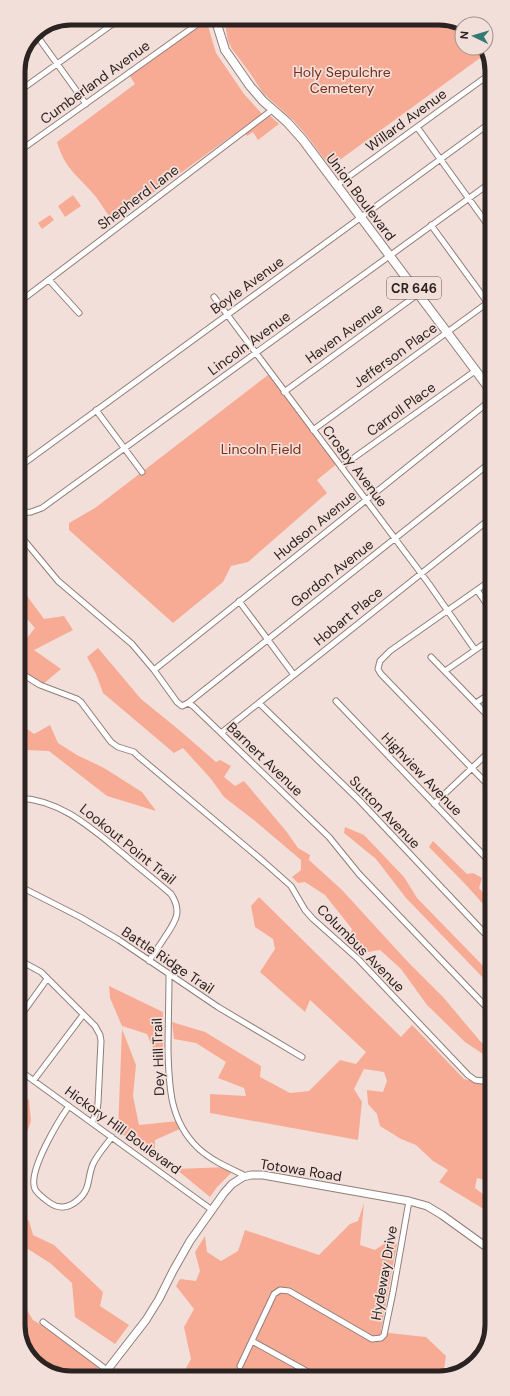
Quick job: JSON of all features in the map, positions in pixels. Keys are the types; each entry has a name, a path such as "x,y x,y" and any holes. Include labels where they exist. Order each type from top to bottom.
{"main road":[{"name":"Union Boulevard","path":"217,25 225,50 255,93 295,130 485,384"},
{"name":"Totowa Road","path":"107,1370 149,1315 159,1299 183,1252 212,1210 232,1184 238,1179 246,1176 263,1175 409,1201 427,1206 485,1246"}],"street":[{"path":"25,87 111,25"},
{"name":"Cumberland Avenue","path":"25,147 196,25"},
{"path":"38,38 86,104"},
{"name":"Willard Avenue","path":"337,186 485,78"},
{"name":"Shepherd Lane","path":"25,299 272,110"},
{"path":"417,127 485,221"},
{"name":"Boyle Avenue","path":"25,463 485,127"},
{"name":"Lincoln Avenue","path":"25,512 42,508 485,186"},
{"path":"431,225 485,296"},
{"path":"49,280 78,313"},
{"name":"Haven Avenue","path":"284,392 418,294"},
{"name":"Crosby Avenue","path":"214,297 284,392 342,467 475,650"},
{"name":"Jefferson Place","path":"313,430 446,332 485,306"},
{"name":"Carroll Place","path":"342,467 475,371"},
{"name":"Hudson Avenue","path":"154,670 485,405"},
{"path":"96,410 142,472"},
{"name":"Gordon Avenue","path":"188,703 485,467"},
{"name":"Hobart Place","path":"221,733 485,523"},
{"name":"Barnert Avenue","path":"25,541 58,581 132,644 154,670 179,705 182,706 188,703 329,837 359,874 485,1006"},
{"path":"485,584 384,657 379,664 378,669 485,782"},
{"path":"477,590 485,601"},
{"path":"239,601 294,675"},
{"path":"445,671 485,643"},
{"path":"431,657 485,713"},
{"name":"Columbus Avenue","path":"25,676 40,685 77,699 87,709 111,742 136,754 291,886 305,910 313,919 358,959 472,1078 482,1082 485,1080"},
{"path":"476,703 485,697"},
{"name":"Highview Avenue","path":"336,701 485,857"},
{"name":"Sutton Avenue","path":"259,703 359,800 485,934"},
{"path":"434,804 485,756"},
{"name":"Lookout Point Trail","path":"25,799 48,803 79,818 171,894 177,905 177,917 173,926 149,961"},
{"name":"Battle Ridge Trail","path":"25,889 80,917 119,940 218,1007 302,1057"},
{"path":"25,963 41,972 95,1026 100,1034 98,1103 97,1111 92,1122"},
{"name":"Dey Hill Trail","path":"169,974 169,1079 170,1091 176,1113 185,1132 199,1149 217,1162 246,1176"},
{"path":"25,1010 47,979"},
{"path":"34,1080 83,1015"},
{"name":"Hickory Hill Boulevard","path":"25,1074 212,1210"},
{"path":"69,1106 56,1124 35,1173 34,1188 52,1205 61,1208 70,1206 79,1199 88,1188 93,1163 112,1137"},
{"name":"Hydeway Drive","path":"240,1366 274,1294 280,1290 289,1291 372,1339 380,1338 386,1332 409,1201"},
{"path":"43,1322 107,1370"},
{"path":"252,1340 306,1371"}],"green space":[{"path":"197,25 208,25 216,53 244,94 262,114 113,222 96,197 68,166 60,152 57,142 135,84 128,73"},
{"name":"Holy Sepulchre Cemetery","path":"225,25 442,25 454,27 454,56 482,57 330,167 308,137 293,120 263,93 228,41"},
{"path":"269,115 279,124 258,140 253,132 247,136 244,132"},
{"path":"73,195 81,206 65,217 58,206"},
{"path":"50,215 54,220 42,229 38,223"},
{"name":"Lincoln Field","path":"272,372 338,463 317,480 327,493 248,562 231,566 223,582 173,623 69,530 69,523 95,508"},
{"path":"25,595 44,619 64,616 73,630 34,650 61,669 42,685 25,672 25,640 35,628 25,617"},
{"path":"98,648 141,699 216,762 220,760 231,766 224,777 235,786 244,781 286,831 298,848 310,855 309,860 342,890 407,961 443,997 485,1045 485,1055 465,1042 427,1005 401,969 380,950 362,953 349,944 352,929 325,895 305,882 298,883 292,877 301,870 301,860 224,797 211,779 183,748 174,753 103,693 96,674 87,657"},
{"path":"50,725 58,743 77,755 104,768 142,792 156,811 107,796 49,751 26,750 25,727 34,734"},
{"path":"345,827 364,835 404,877 417,898 485,968 485,980 406,898 376,859 344,833"},
{"path":"433,841 467,874 473,873 482,878 479,888 485,894 485,906 467,886 429,847"},
{"path":"259,897 401,1037 412,1025 464,1079 485,1083 485,1177 484,1180 477,1178 475,1188 485,1196 485,1210 439,1182 448,1170 433,1161 416,1145 401,1139 380,1126 377,1114 368,1104 367,1090 383,1092 387,1081 384,1072 364,1069 354,1089 362,1102 358,1140 210,1113 210,1094 246,1096 244,1088 218,1078 226,1062 196,1043 174,1039 172,1022 205,1032 261,1066 260,1077 290,1093 309,1091 340,1060 356,1064 366,1052 310,1000 305,1012 260,972 275,949 273,939 255,927 251,906"},
{"path":"109,986 163,1012 163,1049 154,1050 147,1034 122,1026 110,998"},
{"path":"122,1029 136,1065 133,1096 139,1125 178,1121 182,1128 155,1140 155,1158 118,1131"},
{"path":"25,1097 29,1100 31,1121 25,1138"},
{"path":"227,1167 231,1173 217,1187 210,1197 176,1169"},
{"path":"364,1203 360,1245 375,1250 391,1239 397,1244 381,1330 389,1333 426,1337 446,1356 444,1371 185,1370 191,1359 184,1327 194,1309 176,1286 180,1279 196,1281 200,1271 195,1252 205,1236 207,1252 221,1261 238,1251 245,1230 319,1255 350,1224 358,1221"},
{"path":"25,1218 29,1221 33,1235 54,1245 103,1292 100,1306 129,1325 115,1344 75,1317 72,1283 50,1263 25,1247"},
{"path":"25,1307 33,1320 102,1362 95,1371 68,1371 48,1365 41,1360 31,1348 29,1343 25,1331"}]}
